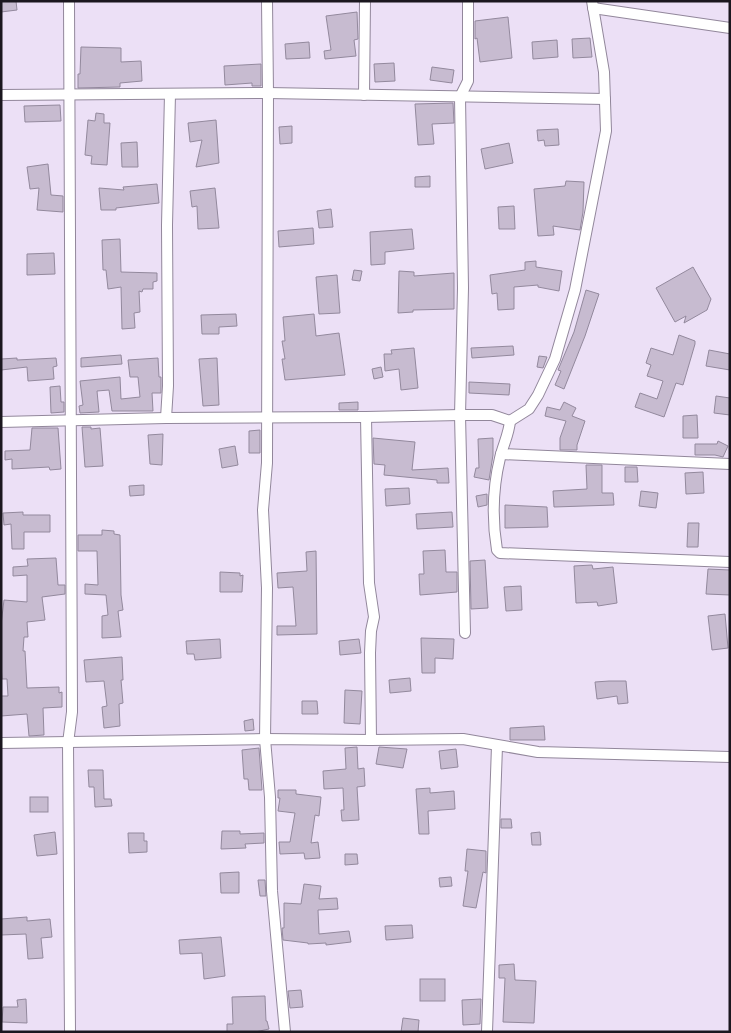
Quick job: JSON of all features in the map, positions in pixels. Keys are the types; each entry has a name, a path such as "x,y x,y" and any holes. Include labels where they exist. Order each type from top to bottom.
{"street":[{"path":"69,1 69,421 72,712 68,743 70,1032"},
{"path":"267,1 267,463 263,510 267,588 265,739 270,797 272,891 285,1032"},
{"path":"364,95 365,1"},
{"path":"465,634 460,415 463,288 460,97 468,81 468,1"},
{"path":"510,421 529,409 538,395 555,359 575,290 606,131 604,72 592,4 730,28"},
{"path":"1,96 268,93 605,99"},
{"path":"166,418 168,386 167,225 170,94"},
{"path":"1,422 460,415 492,415 510,421"},
{"path":"366,417 369,583 374,617 370,653 371,740"},
{"path":"510,421 509,434 501,454 497,473 494,523 496,550 500,553 730,562"},
{"path":"501,454 730,464"},
{"path":"1,743 265,739 463,739 538,752 730,757"},
{"path":"487,1032 497,746"}],"building":[{"path":"1,1 16,1 17,10 1,12"},
{"path":"357,12 358,39 354,40 356,56 325,59 324,51 331,50 326,16"},
{"path":"508,17 512,58 480,62 477,38 475,39 475,21"},
{"path":"590,38 592,57 573,58 572,39"},
{"path":"557,40 558,57 533,59 532,42"},
{"path":"309,42 310,58 286,59 285,44"},
{"path":"81,47 121,48 121,62 141,61 142,81 120,83 120,87 78,88"},
{"path":"394,63 395,81 375,82 374,64"},
{"path":"261,64 261,86 252,86 252,83 225,85 224,66"},
{"path":"432,67 454,70 452,83 430,80"},
{"path":"453,103 454,123 432,124 434,144 418,145 415,104"},
{"path":"60,105 61,121 25,122 24,106"},
{"path":"96,113 104,114 104,123 110,123 107,165 91,164 92,156 85,155 88,120 95,121"},
{"path":"216,120 219,163 196,167 202,140 190,142 188,123"},
{"path":"292,126 292,143 280,144 279,127"},
{"path":"558,129 559,145 545,146 544,140 538,141 537,130"},
{"path":"137,142 138,167 122,167 121,143"},
{"path":"509,143 513,163 485,169 481,149"},
{"path":"48,164 51,195 63,196 63,212 37,210 39,188 30,189 27,167"},
{"path":"430,176 430,187 415,187 415,177"},
{"path":"566,181 584,182 580,230 553,226 554,235 538,236 534,189 565,186"},
{"path":"157,184 159,203 116,208 116,210 101,210 99,188 124,190 123,187"},
{"path":"215,188 219,228 198,229 197,206 192,207 190,191"},
{"path":"514,206 515,229 499,229 498,207"},
{"path":"331,209 333,227 319,228 317,211"},
{"path":"313,228 314,244 279,247 278,231"},
{"path":"412,229 414,249 385,252 385,264 371,265 370,232"},
{"path":"120,239 121,272 157,273 157,281 153,282 153,289 139,291 140,312 134,313 135,328 122,329 121,287 108,289 106,270 103,270 102,240"},
{"path":"54,253 55,274 27,275 27,254"},
{"path":"536,261 536,267 562,271 559,291 538,287 538,285 514,287 514,309 498,310 497,293 492,294 490,275 525,270 525,262"},
{"path":"693,267 711,299 707,310 684,323 686,316 675,322 656,288"},
{"path":"354,270 362,271 360,281 352,280"},
{"path":"399,271 414,272 414,276 454,273 454,309 413,310 413,312 398,313"},
{"path":"337,275 340,313 319,314 316,277"},
{"path":"586,290 599,294 564,389 555,385 561,371 558,370 574,332"},
{"path":"236,314 237,326 219,327 219,334 202,334 201,315"},
{"path":"314,314 316,336 339,333 345,375 285,380 282,359 285,359 282,341 285,341 283,317"},
{"path":"679,335 695,341 695,344 683,385 676,383 664,417 635,407 640,393 657,399 663,381 647,376 651,365 646,363 651,348 673,355"},
{"path":"513,346 514,355 472,358 471,348"},
{"path":"414,348 418,388 401,390 399,369 385,371 384,354 392,354 391,350"},
{"path":"709,350 730,354 730,370 706,366"},
{"path":"121,355 122,364 81,367 81,358"},
{"path":"539,356 547,357 543,368 537,367"},
{"path":"17,358 17,360 56,358 57,366 53,367 54,379 28,381 27,367 1,370 1,359"},
{"path":"158,358 161,393 152,393 153,411 112,411 109,390 97,391 99,412 80,413 79,406 83,405 80,381 120,377 121,399 140,397 138,377 130,377 128,360"},
{"path":"217,358 219,405 203,406 199,359"},
{"path":"381,367 383,377 374,379 372,369"},
{"path":"469,382 510,384 509,395 469,393"},
{"path":"60,386 61,402 64,402 64,412 51,413 50,387"},
{"path":"716,396 730,398 730,415 714,413"},
{"path":"358,402 358,410 339,410 339,403"},
{"path":"564,402 576,408 572,416 585,421 577,450 560,450 560,438 566,421 545,416 547,407 560,410"},
{"path":"697,415 698,438 683,438 683,416"},
{"path":"82,427 100,428 103,466 85,467"},
{"path":"32,428 58,428 61,469 50,470 49,467 12,469 12,459 5,460 5,451 30,450"},
{"path":"260,430 260,453 249,453 249,431"},
{"path":"163,434 162,465 150,464 148,435"},
{"path":"373,438 415,442 412,470 448,468 449,483 437,483 437,480 384,475 385,465 374,464"},
{"path":"493,438 493,455 489,480 474,477 476,468 479,468 478,439"},
{"path":"718,441 728,446 723,457 695,455 695,444 717,444"},
{"path":"235,446 238,465 222,468 219,449"},
{"path":"586,465 602,465 602,493 613,493 614,505 554,507 553,491 587,489"},
{"path":"625,467 637,467 638,482 625,482"},
{"path":"703,472 704,493 686,494 685,473"},
{"path":"144,485 144,495 130,496 129,486"},
{"path":"409,488 410,504 386,506 385,489"},
{"path":"641,491 658,493 656,508 639,506"},
{"path":"487,494 487,505 478,507 476,496"},
{"path":"505,505 547,507 548,527 505,528"},
{"path":"23,512 23,515 50,515 50,532 24,532 24,549 12,549 11,524 4,525 3,513"},
{"path":"452,512 453,527 417,529 416,514"},
{"path":"688,523 699,523 698,547 687,547"},
{"path":"102,530 114,531 114,534 120,535 123,610 118,611 121,637 102,638 102,616 108,615 106,595 85,594 85,584 98,585 97,551 78,551 78,535 102,535"},
{"path":"445,550 446,572 457,572 457,592 420,595 419,574 424,574 423,551"},
{"path":"316,551 317,634 277,635 277,626 296,626 293,587 278,588 277,573 307,571 306,552"},
{"path":"56,558 58,585 65,585 65,594 42,597 45,620 27,622 28,637 24,637 23,651 25,651 27,688 59,687 59,693 62,692 62,707 43,708 44,735 29,736 27,714 1,716 1,696 8,696 7,679 2,679 1,665 1,625 4,600 27,602 27,575 13,576 13,567 28,566 27,559"},
{"path":"485,560 488,608 471,609 470,561"},
{"path":"592,565 593,569 613,567 617,603 598,606 597,602 576,603 574,566"},
{"path":"708,569 730,570 730,595 706,594"},
{"path":"220,572 240,573 240,576 243,575 242,592 220,592"},
{"path":"521,586 522,610 506,611 504,587"},
{"path":"725,614 728,648 712,650 708,616"},
{"path":"421,638 454,639 453,659 435,658 435,673 422,673"},
{"path":"220,639 221,658 195,660 194,654 187,654 186,641"},
{"path":"359,639 361,653 340,655 339,641"},
{"path":"122,657 123,703 119,704 120,726 104,728 102,707 107,706 104,681 86,682 84,660"},
{"path":"410,678 411,691 390,693 389,680"},
{"path":"626,681 628,703 618,704 617,696 597,699 595,682"},
{"path":"345,690 362,691 360,724 344,723"},
{"path":"302,701 317,701 318,714 302,714"},
{"path":"253,719 254,730 245,731 244,721"},
{"path":"544,726 545,740 510,740 510,728"},
{"path":"357,747 358,769 364,768 365,786 357,787 359,820 342,821 341,810 344,810 343,788 324,789 323,771 346,769 345,748"},
{"path":"379,747 407,749 403,768 376,764"},
{"path":"259,748 262,790 249,790 248,779 244,779 242,750"},
{"path":"456,749 458,767 441,769 439,751"},
{"path":"88,770 103,770 104,799 111,799 112,806 95,807 94,787 89,787"},
{"path":"430,788 430,793 454,791 455,809 428,811 429,834 419,834 416,789"},
{"path":"278,790 296,790 296,794 321,797 319,816 315,815 311,843 318,842 320,858 305,859 304,853 280,854 279,842 290,842 295,813 278,811 280,798 278,798"},
{"path":"30,797 48,797 48,812 30,812"},
{"path":"501,819 511,819 512,828 501,828"},
{"path":"222,831 240,831 240,834 264,833 264,843 245,844 246,848 221,849"},
{"path":"55,832 57,854 37,856 34,835"},
{"path":"540,832 541,845 532,845 531,833"},
{"path":"128,833 144,833 144,841 147,841 147,852 129,853"},
{"path":"467,849 486,851 486,873 483,872 476,908 463,906 468,871 465,871"},
{"path":"345,854 357,854 358,864 345,865"},
{"path":"239,872 239,893 221,893 220,873"},
{"path":"451,877 452,886 440,887 439,878"},
{"path":"258,880 265,880 266,896 260,896"},
{"path":"304,884 321,886 319,899 337,898 338,909 318,910 319,934 349,931 351,942 326,945 326,943 308,944 283,940 284,903 301,904"},
{"path":"27,917 27,921 50,919 52,937 41,938 43,958 28,959 26,934 1,935 1,919"},
{"path":"412,925 413,938 386,940 385,926"},
{"path":"221,937 225,976 204,979 202,953 180,954 179,940"},
{"path":"514,964 515,980 536,981 534,1023 503,1022 505,978 499,978 499,965"},
{"path":"420,979 445,979 445,1001 420,1001"},
{"path":"301,990 303,1007 290,1008 288,991"},
{"path":"265,996 266,1021 269,1029 255,1032 227,1032 227,1024 233,1024 232,997"},
{"path":"26,999 27,1023 2,1022 3,1007 18,1007 17,1000"},
{"path":"481,999 480,1024 463,1025 462,1000"},
{"path":"403,1018 419,1020 418,1032 401,1032"}]}
